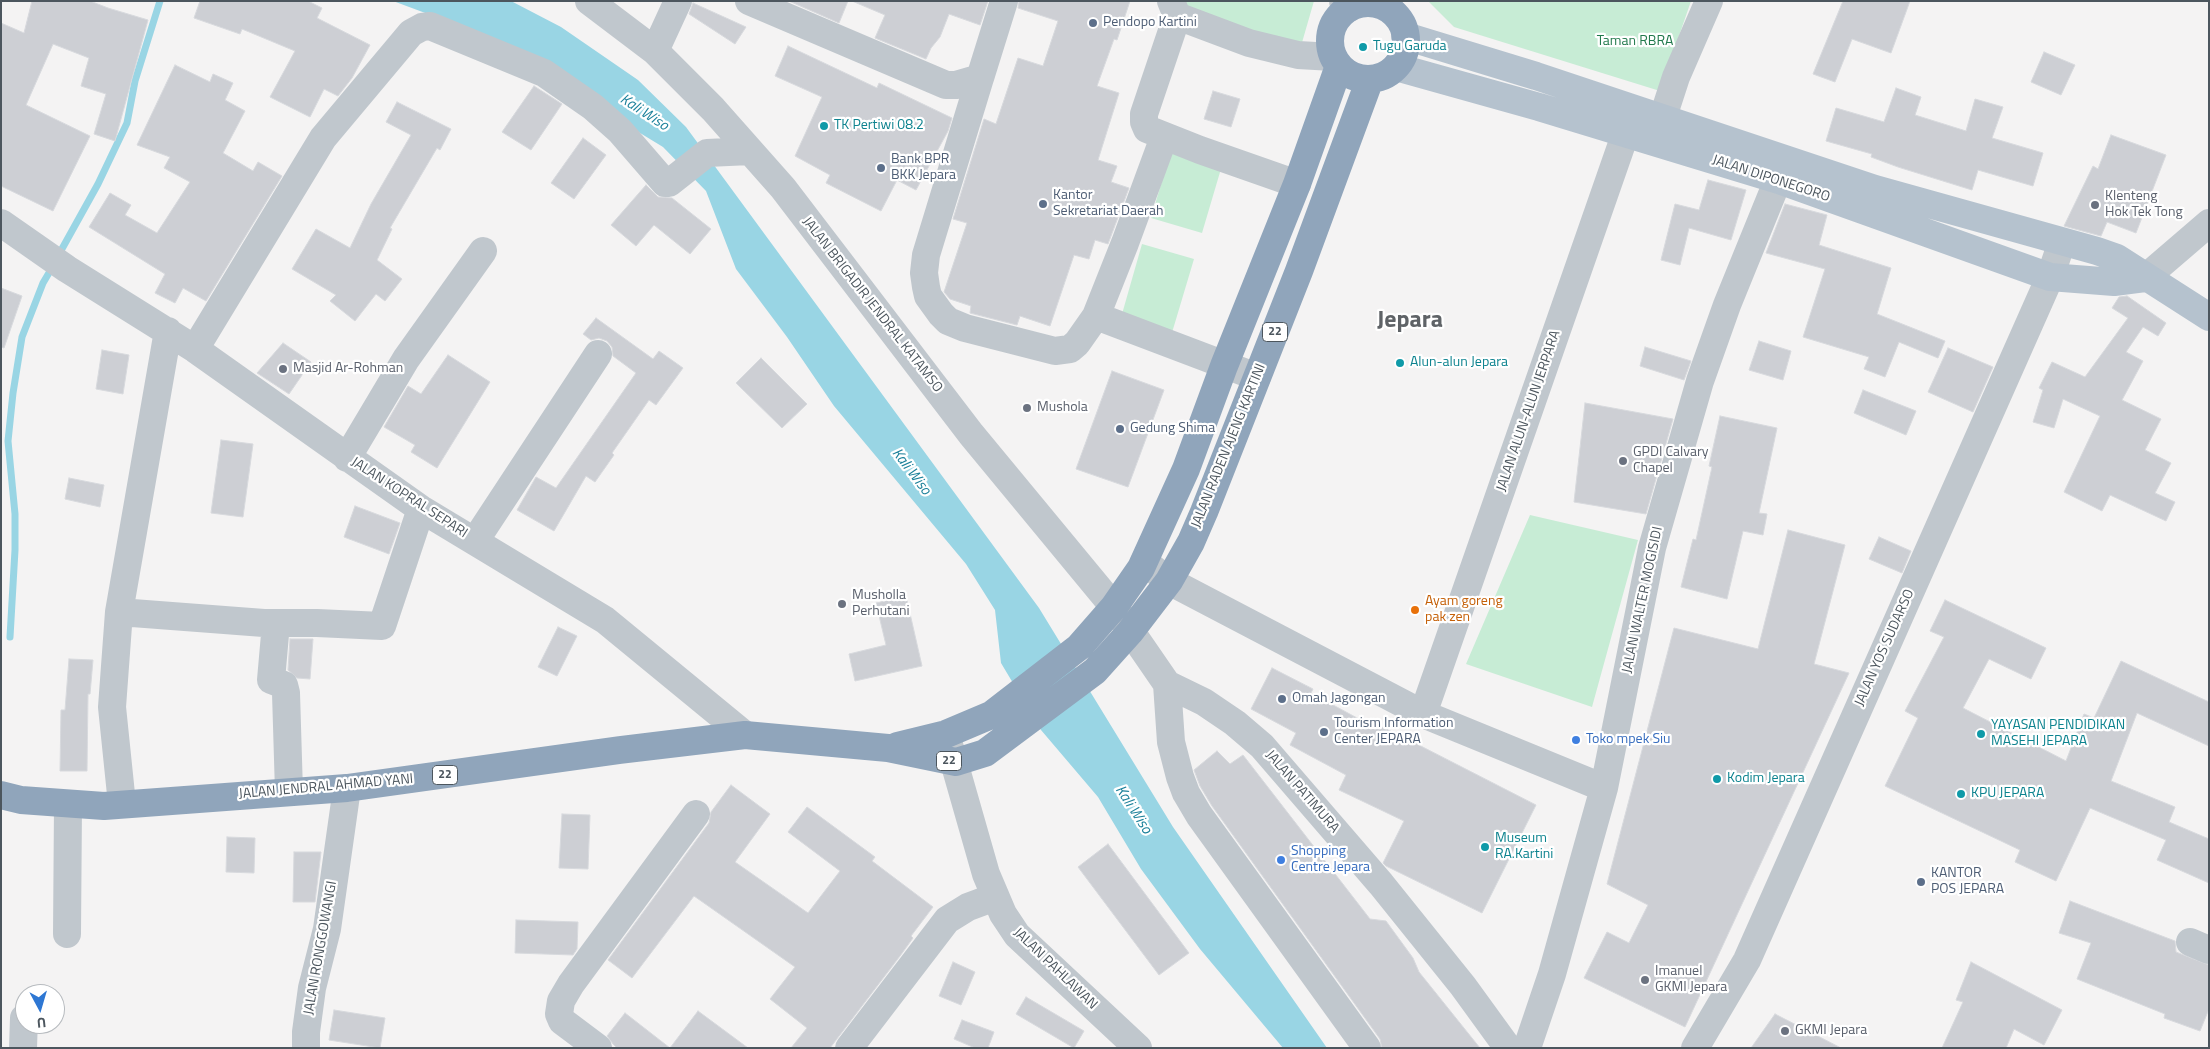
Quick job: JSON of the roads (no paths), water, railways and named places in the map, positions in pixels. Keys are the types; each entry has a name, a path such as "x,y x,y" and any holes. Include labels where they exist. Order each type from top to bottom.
{"highway":[{"name":"22","path":"1114,607 1144,562 1186,469 1224,366 1297,184 1336,62 1330,35 1340,15 1353,4 1393,7 1406,36"},
{"path":"1336,62 1354,76 1370,79 1384,76 1396,67 1406,47 1406,36"},
{"name":"JALAN RADEN AJENG KARTINI","path":"1130,632 1169,581 1191,542 1299,271 1370,79"},
{"name":"JALAN JENDRAL AHMAD YANI","path":"1,795 21,800 68,805 104,806 347,788 620,750 745,735 888,748 956,762 985,752 998,726 1079,646 1114,607"},
{"name":"JALAN JENDRAL AHMAD YANI","path":"888,748 946,734 998,726 1095,671 1130,632"}],"main road":[{"name":"JALAN DIPONEGORO","path":"1406,36 1630,120 1783,170 1875,189 2117,258 2145,278 2209,317"},
{"name":"JALAN DIPONEGORO","path":"1396,67 1630,120 1663,117 1783,170 2050,277 2114,282 2145,278"}],"street":[{"name":"JALAN BRIGADIR JENDRAL KATAMSO","path":"590,1 655,51 713,109 783,188 971,434 1114,607 1130,632"},
{"path":"655,51 678,1"},
{"path":"749,1 946,85 956,85 980,78"},
{"path":"1004,1 926,255 924,273 928,296 948,321 965,328 1055,351 1070,349 1077,343 1096,316 1164,137"},
{"path":"1663,117 1676,77 1708,1"},
{"path":"1297,184 1164,137 1147,129 1144,122 1144,114 1174,9 1249,44 1336,62"},
{"path":"194,349 323,138 411,33 422,27 430,26 544,73 593,107 620,131 642,154 664,183 672,181 707,154 750,151"},
{"name":"JALAN ALUN-ALUN JERPARA","path":"1423,714 1630,120"},
{"name":"JALAN WALTER MOGISIDI","path":"1526,1048 1552,974 1604,788 1654,539 1700,381 1727,305 1783,170"},
{"name":"JALAN KOPRAL SEPARI","path":"1,223 67,269 168,331 422,510 605,620 745,735"},
{"path":"2145,278 2209,223"},
{"name":"JALAN YOS SUDARSO","path":"1694,1048 1747,960 2050,277 2062,242"},
{"path":"347,458 406,359 482,251"},
{"path":"1096,316 1257,377"},
{"path":"122,804 112,707 119,612 168,331"},
{"path":"475,542 598,354"},
{"path":"119,612 276,623 382,626 422,510"},
{"path":"1144,562 1169,581 1423,714 1604,788"},
{"path":"276,623 271,680 284,685 286,693 289,792"},
{"name":"JALAN PATIMURA","path":"1130,632 1167,684 1204,702 1235,723 1262,746 1386,891 1463,986 1508,1048"},
{"path":"1167,684 1171,742 1186,793 1244,878 1367,1048"},
{"name":"JALAN PAHLAWAN","path":"946,734 956,762 986,874 995,897 1016,935 1138,1048"},
{"name":"JALAN RONGGOWANGI","path":"306,1048 306,1032 312,988 327,929 347,788"},
{"path":"67,934 68,805"},
{"path":"598,1048 562,1021 559,1014 561,1001 571,984 696,814"},
{"path":"849,1048 947,920 968,907 995,897"},
{"path":"23,1034 23,1048"}],"water":[{"name":"Kali Wiso","path":"393,1 511,1 561,27 638,80 686,127 1039,608 1173,827 1327,1048 1283,1048 1200,949 1141,869 1098,797 1041,730 1001,663 995,610 966,564 834,406 787,337 736,269 706,191 663,147 622,122 428,14"}],"waterway":[{"path":"58,256 98,184 127,123 135,81 160,1"},
{"path":"10,637 15,514 8,441 13,393 22,337 43,283 53,266"}],"place":[{"name":"Pendopo Kartini","path":"1093,23"},
{"name":"Tugu Garuda","path":"1363,47"},
{"name":"TK Pertiwi 08.2","path":"824,126"},
{"name":"Bank BPR BKK Jepara","path":"881,168"},
{"name":"Kantor Sekretariat Daerah","path":"1043,204"},
{"name":"Klenteng Hok Tek Tong","path":"2095,205"},
{"name":"Alun-alun Jepara","path":"1400,363"},
{"name":"Masjid Ar-Rohman","path":"283,369"},
{"name":"Mushola","path":"1027,408"},
{"name":"Gedung Shima","path":"1120,429"},
{"name":"GPDI Calvary Chapel","path":"1623,461"},
{"name":"Musholla Perhutani","path":"842,604"},
{"name":"Ayam goreng pak zen","path":"1415,610"},
{"name":"Omah Jagongan","path":"1282,699"},
{"name":"Tourism Information Center JEPARA","path":"1324,732"},
{"name":"YAYASAN PENDIDIKAN MASEHI JEPARA","path":"1981,734"},
{"name":"Toko mpek Siu","path":"1576,740"},
{"name":"Kodim Jepara","path":"1717,779"},
{"name":"KPU JEPARA","path":"1961,794"},
{"name":"Museum RA.Kartini","path":"1485,847"},
{"name":"Shopping Centre Jepara","path":"1281,860"},
{"name":"KANTOR POS JEPARA","path":"1921,882"},
{"name":"Imanuel GKMI Jepara","path":"1645,980"},
{"name":"GKMI Jepara","path":"1785,1031"}],"district":[{"name":"Jepara","path":"1410,321"}],"park label":[{"name":"Taman RBRA","path":"1635,42"}]}
